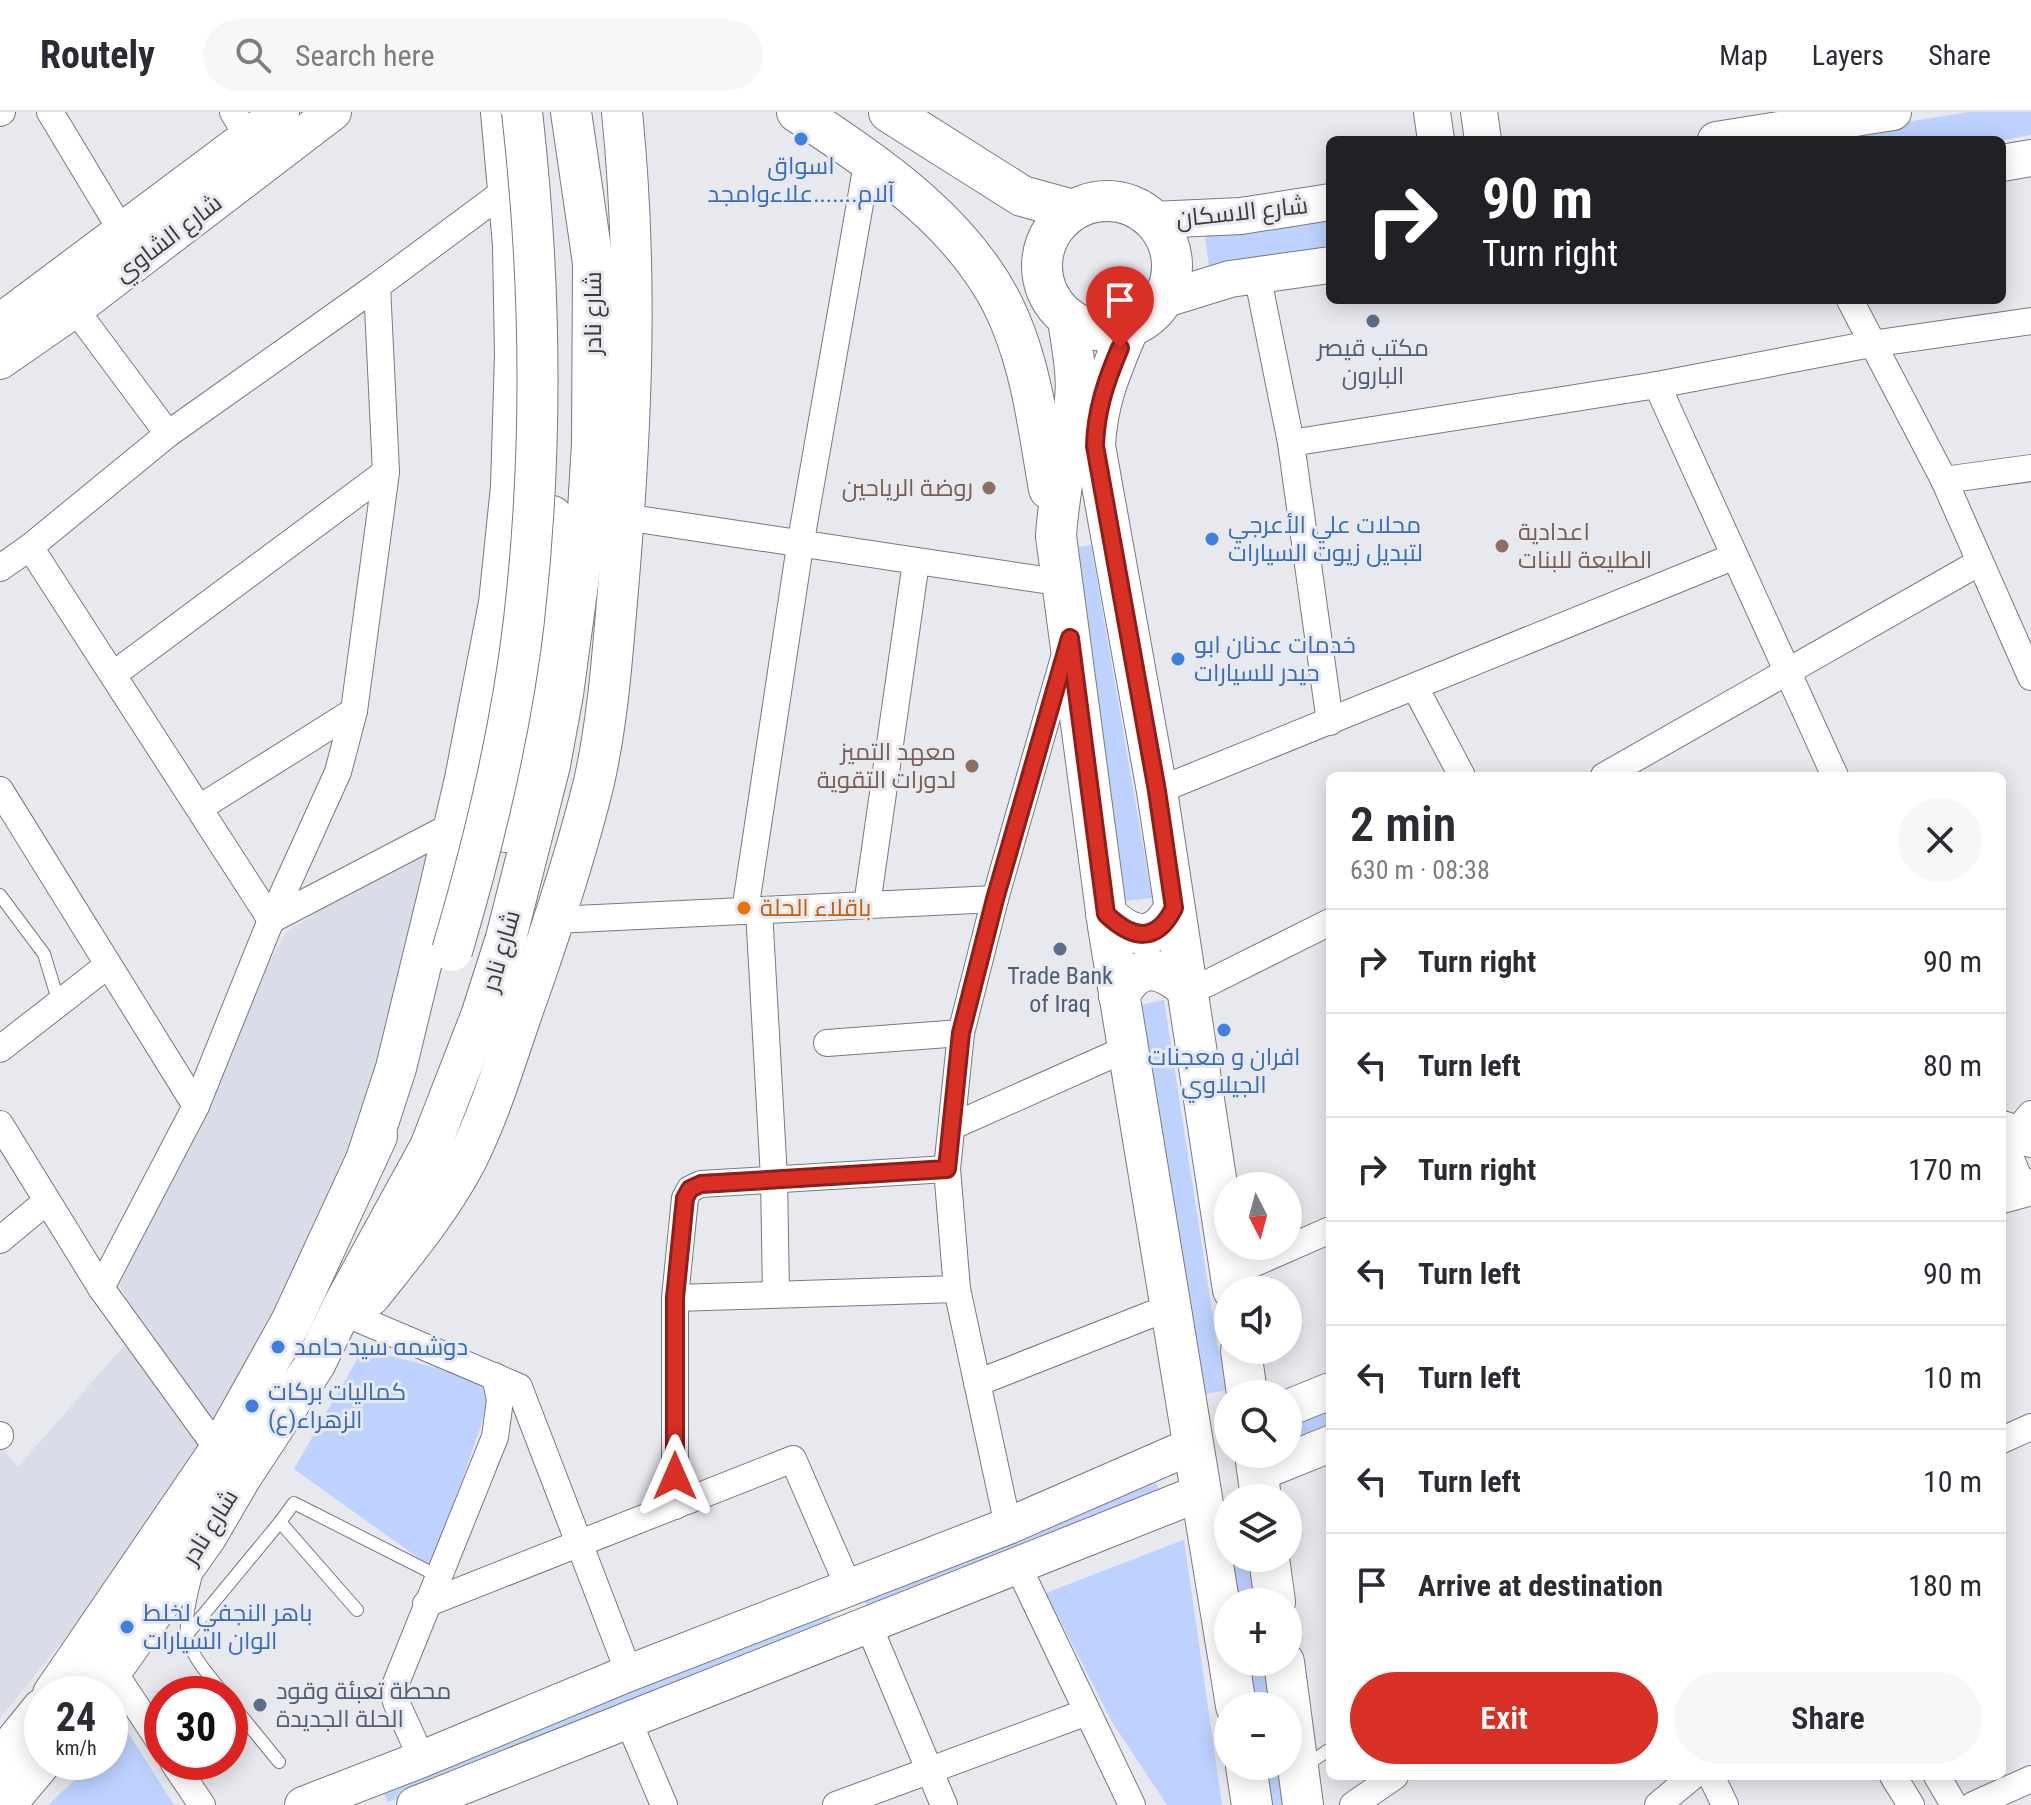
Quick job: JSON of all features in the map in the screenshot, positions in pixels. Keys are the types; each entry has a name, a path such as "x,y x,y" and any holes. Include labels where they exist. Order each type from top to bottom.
{"main road":[{"name":"شارع نادر","path":"108,1676 206,1537 345,1312 430,1147 468,1053 506,938 547,779 565,681 588,510 592,444 593,263 571,112"},
{"path":"622,112 628,176"},
{"path":"345,1312 425,1227 468,1158 555,920 594,780 610,681 624,517 634,314 627,151 637,112"},
{"path":"797,112 877,135 940,186 979,229 999,257 1019,311 1064,583 1106,914 1217,1588"},
{"path":"835,112 877,135 1022,196 1073,210"},
{"name":"شارع نادر","path":"65,1676 219,1451 291,1322 404,1080 452,951 496,784 524,623 533,528 536,333 533,244 507,119"},
{"path":"366,1160 396,1068 455,824 499,603 514,430 515,354 507,119"},
{"path":"1115,201 1136,207 1153,220 1166,237 1172,258 1171,280 1153,312 1129,327 1108,331 1087,328 1068,318 1053,302 1044,284 1042,263 1046,242 1057,224 1073,210 1093,202 1115,201"},
{"path":"1056,536 1060,481 1075,398 1076,377 1068,318"},
{"path":"1129,327 1102,391 1096,416 1095,446 1157,791 1231,1276"},
{"path":"345,1312 378,1200 436,1062 468,969 517,785 538,674 546,608 556,447 553,414 542,401 523,403 514,430"},
{"path":"1106,914 1126,932 1143,933 1158,929 1174,908"},
{"path":"1119,996 1132,978 1153,970 1168,973 1188,991"},
{"path":"1287,1676 1303,1762"},
{"path":"16,1783 24,1760"},
{"path":"1248,1780 1252,1805"}],"street":[{"path":"50,112 121,230"},
{"name":"شارع الشاوي","path":"0,361 14,325 240,124 281,112"},
{"name":"شارع الشاوي","path":"14,325 75,309 333,112"},
{"path":"1432,112 1435,136"},
{"path":"1479,112 1482,136"},
{"path":"1735,129 1870,114"},
{"path":"776,1294 774,1178 752,910 800,546 877,135"},
{"path":"2006,162 2031,158"},
{"path":"0,568 168,434 509,188"},
{"name":"شارع الاسكان","path":"1153,220 1241,216 1326,203"},
{"path":"1162,300 1205,285 1257,274 1326,265"},
{"path":"1257,274 1291,443 1330,722"},
{"path":"101,1288 196,1106 271,920 338,772 354,711 386,472 377,286"},
{"path":"1852,304 1944,480 2031,677"},
{"path":"75,309 168,434"},
{"path":"1291,443 1657,385 1871,344 2031,321"},
{"path":"1657,385 1833,772"},
{"path":"1944,480 2031,468"},
{"path":"114,674 386,472"},
{"path":"624,517 800,546 1064,583"},
{"path":"30,547 201,807 271,920"},
{"path":"1157,791 1735,556"},
{"path":"867,905 916,562"},
{"path":"1611,772 1980,562"},
{"path":"1008,1526 957,1289 947,1169 961,1033 995,899 1070,638"},
{"path":"1415,687 1460,772"},
{"path":"201,807 354,711"},
{"path":"0,790 196,1106"},
{"path":"271,920 455,824"},
{"path":"555,920 995,899"},
{"path":"1188,991 1326,924"},
{"path":"0,1049 108,965"},
{"path":"827,1043 961,1033"},
{"path":"953,1126 1128,1048"},
{"path":"0,1124 101,1288 219,1451"},
{"path":"2016,1131 2019,1190"},
{"path":"675,1506 675,1298 685,1198 690,1189 701,1184 774,1178 947,1169"},
{"path":"0,1240 47,1201"},
{"path":"1243,1276 1326,1232"},
{"path":"675,1298 957,1289"},
{"path":"977,1383 1170,1307"},
{"path":"345,1312 519,1387 629,1673"},
{"path":"422,1759 396,1702 394,1688 495,1437 500,1400 495,1376"},
{"path":"1302,1402 1326,1393"},
{"path":"2006,1438 2031,1427"},
{"path":"317,1803 377,1791 422,1759 629,1673 1008,1526 1194,1445"},
{"path":"1258,1475 1326,1446"},
{"path":"426,1604 793,1459 843,1611 857,1628 944,1805"},
{"path":"415,1805 1202,1492"},
{"path":"1017,1564 1132,1805"},
{"path":"128,1708 144,1725"},
{"path":"836,1805 1087,1712"},
{"path":"628,1720 664,1805"},
{"path":"1973,1805 2031,1779"},
{"path":"185,1780 202,1805"},
{"path":"1353,1805 1389,1780"},
{"path":"1658,1805 1688,1780"},
{"path":"1713,1780 1725,1805"},
{"path":"1895,1780 1911,1805"},
{"path":"1939,1780 1954,1805"}],"lane":[{"path":"0,895 44,954 59,1003"},
{"path":"185,1637 294,1503 438,1576"},
{"path":"280,1522 357,1610"},
{"path":"206,1537 187,1611 185,1637 209,1676"},
{"path":"248,1724 279,1762"}],"shaded area":[{"path":"1969,112 2031,112 2031,135 2006,139 2006,136 1817,136"},
{"path":"1326,216 1326,251 1209,268 1205,235"},
{"path":"1091,545 1152,898 1125,901 1078,547"},
{"path":"460,818 349,1172 178,1499 34,1676 24,1676 24,1688 0,1718 0,1446 18,1467 141,1326 105,1258 286,932"},
{"path":"1164,1000 1214,1324 1214,1364 1223,1364 1227,1380 1214,1380 1214,1392 1197,1396 1140,1005"},
{"path":"363,1349 493,1382 481,1426 431,1567 294,1469"},
{"path":"1326,1411 1326,1438 1302,1448 1302,1420"},
{"path":"1156,1483 1164,1503 874,1624 864,1599"},
{"path":"1184,1540 1214,1749 1214,1780 1218,1780 1222,1805 1167,1805 1112,1722 1046,1593"},
{"path":"1233,1572 1252,1572 1254,1588 1235,1588"},
{"path":"828,1613 836,1634 388,1802 381,1788"},
{"path":"1250,1676 1269,1676 1271,1692 1252,1692"},
{"path":"128,1733 144,1758 144,1780 158,1780 174,1805 48,1805 75,1780 128,1780"},
{"path":"1267,1780 1286,1780 1290,1805 1271,1805"}],"place":[{"name":"اسواق آلام.......علاءوامجد","path":"801,139"},
{"name":"مكتب قيصر البارون","path":"1373,321"},
{"name":"روضة الرياحين","path":"989,488"},
{"name":"محلات علي الأعرجي لتبديل زيوت السيارات","path":"1212,539"},
{"name":"اعدادية الطليعة للبنات","path":"1502,546"},
{"name":"خدمات عدنان ابو حيدر للسيارات","path":"1178,659"},
{"name":"معهد التميز لدورات التقوية","path":"972,766"},
{"name":"باقلاء الحلة","path":"744,908"},
{"name":"Trade Bank of Iraq","path":"1060,949"},
{"name":"افران و معجنات الجيلاوي","path":"1224,1030"},
{"name":"دوشمه سيد حامد","path":"278,1347"},
{"name":"كماليات بركات الزهراء(ع)","path":"252,1406"},
{"name":"باهر النجفي لخلط الوان السيارات","path":"127,1627"},
{"name":"محطة تعبئة وقود الحلة الجديدة","path":"260,1705"}],"route":[{"path":"675,1476 675,1298 685,1198 690,1189 701,1184 774,1178 947,1169 961,1033 995,899 1070,638 1106,914 1126,932 1134,934 1158,929 1174,908 1157,791 1095,446 1096,416 1102,391 1120,348"}]}
